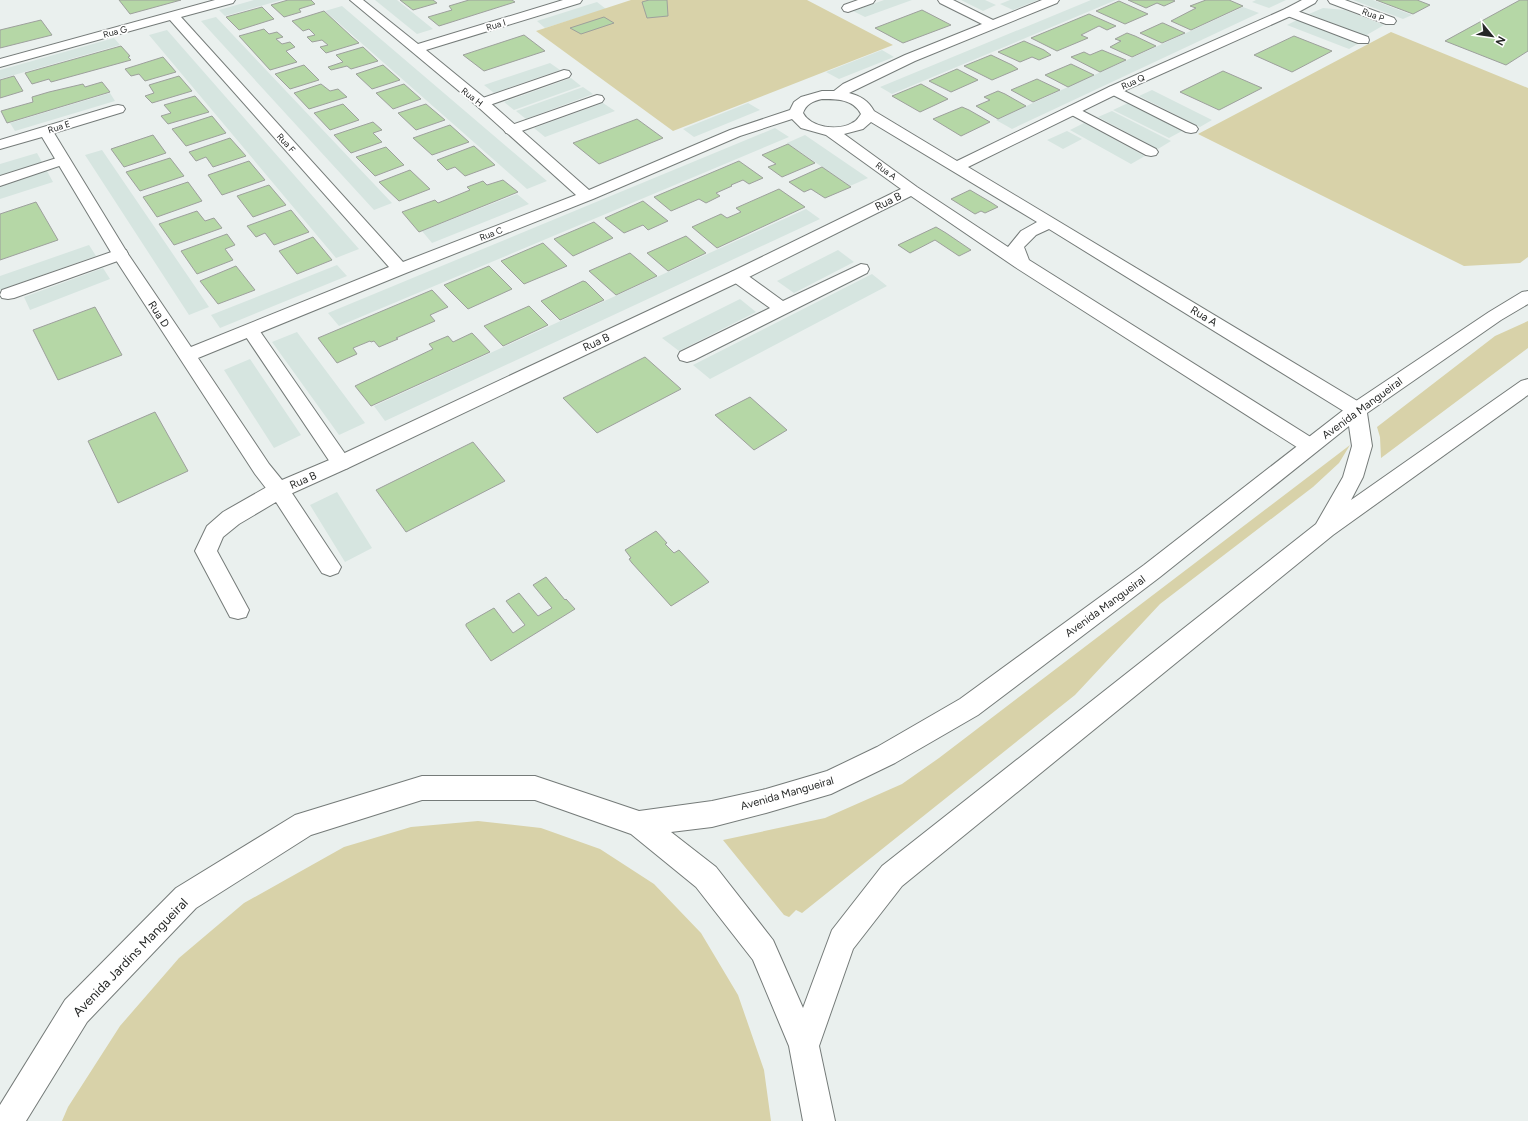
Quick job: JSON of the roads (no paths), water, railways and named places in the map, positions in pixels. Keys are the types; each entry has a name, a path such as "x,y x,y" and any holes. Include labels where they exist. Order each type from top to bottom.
{"street":[{"name":"Rua G","path":"0,63 229,0"},
{"name":"Rua H","path":"356,0 461,88 482,103 587,196"},
{"name":"Rua I","path":"416,49 554,3 576,0"},
{"path":"848,8 869,0"},
{"path":"944,0 992,24"},
{"path":"837,95 848,87 866,78 992,24 1053,0"},
{"name":"Rua Q","path":"956,167 1114,90 1290,12 1312,0"},
{"name":"Rua P","path":"1334,0 1390,21"},
{"path":"1290,12 1363,40"},
{"name":"Rua F","path":"173,16 400,269"},
{"path":"482,103 564,74"},
{"path":"1114,90 1191,129"},
{"name":"Rua A","path":"868,114 863,123 849,130 830,131 813,128 801,122 796,113 800,104 811,98 824,95 837,95 853,98 864,105 868,114 1357,410"},
{"path":"511,130 597,99"},
{"name":"Rua E","path":"0,145 118,109"},
{"path":"1073,110 1151,152"},
{"name":"Rua C","path":"186,356 251,331 400,269 587,196 735,133 796,113"},
{"name":"Rua D","path":"46,131 120,254 186,356 262,469 279,490 330,567"},
{"name":"Rua A","path":"830,131 912,190 1021,264 1310,446"},
{"path":"0,180 63,160"},
{"name":"Rua B","path":"238,610 206,550 215,532 231,518 279,490 341,463 737,276 912,190"},
{"path":"1021,264 1016,247 1022,238 1033,228 1050,223"},
{"path":"8,294 120,254"},
{"path":"687,356 861,269"},
{"path":"737,276 782,308"},
{"name":"Avenida Mangueiral","path":"639,824 712,814 766,801 832,782 886,754 969,707 1152,571 1357,410 1488,321 1528,296"},
{"path":"251,331 341,463"},
{"path":"804,1046 842,940 892,876 1325,529 1528,386"},
{"path":"1325,529 1354,477 1362,446 1357,410"},
{"name":"Avenida Jardins Mangueiral","path":"8,1121 76,1011 186,898 304,824 422,788 535,788 639,824 706,876 763,950 804,1046 819,1121"}]}
